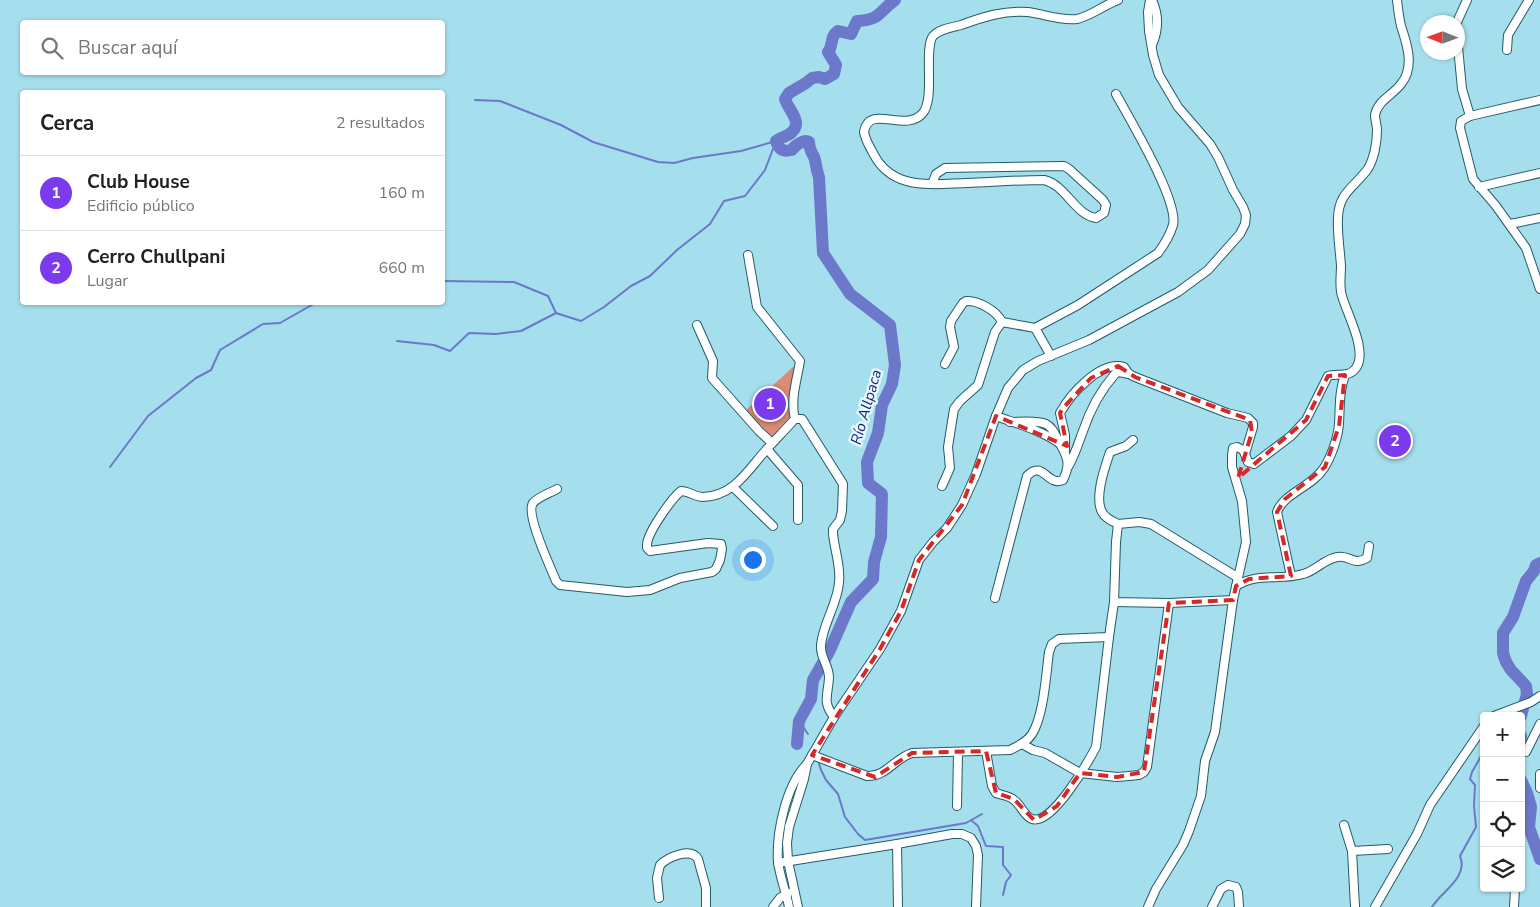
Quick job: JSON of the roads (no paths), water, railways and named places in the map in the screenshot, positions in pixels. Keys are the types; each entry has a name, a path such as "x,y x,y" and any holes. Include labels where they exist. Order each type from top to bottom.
{"street":[{"path":"932,184 936,174 945,168 1058,165 1069,169 1103,200 1106,210 1100,217 1087,216 1055,184 1044,180 932,184 912,183 891,175 878,164 864,132 866,124 876,118 900,122 916,118 922,114 926,108 927,99 929,48 933,37 942,31 1001,13 1025,12 1058,18 1078,18 1118,0"},
{"path":"788,907 778,863 780,834 786,804 796,776 807,764 834,718 880,649 901,611 919,560 947,528 962,505 976,474 1008,388 1023,370 1118,326 1178,292 1208,270 1240,234 1245,224 1246,215 1243,206 1233,190 1218,157 1210,144 1178,107 1159,75 1153,55 1149,30 1148,12 1151,0"},
{"path":"1148,907 1156,889 1183,846 1201,796 1205,761 1215,732 1233,600 1244,549 1245,532 1242,501 1234,474 1232,455 1234,448 1237,446 1243,450 1248,462 1257,463 1291,436 1306,420 1328,376 1333,374 1345,375 1357,368 1360,354 1340,287 1341,268 1338,216 1345,193 1367,170 1372,158 1376,144 1375,116 1379,106 1403,83 1408,71 1409,57 1397,0"},
{"path":"1460,15 1467,0"},
{"path":"1507,50 1508,35 1529,0"},
{"path":"1459,60 1462,89 1470,116"},
{"path":"1002,322 1035,328 1078,305 1158,253 1166,240 1173,224 1172,210 1147,148 1116,94"},
{"path":"1540,100 1470,116 1461,121 1460,128 1473,179 1510,224 1526,248 1537,269 1540,289"},
{"path":"1479,187 1540,173"},
{"path":"1510,224 1540,218"},
{"path":"748,255 757,308 800,361 793,396 794,419"},
{"path":"945,364 954,347 950,326 951,321 966,301 972,301 995,312 1002,322"},
{"path":"942,486 950,468 948,447 954,410 960,401 978,385 996,332 1002,322"},
{"path":"697,325 713,361 712,378 758,431 798,485 798,520"},
{"path":"1035,328 1051,356"},
{"path":"1068,467 1068,459 1063,447 1065,436 1060,413 1070,398 1084,384 1107,369 1118,366 1124,367 1128,374"},
{"path":"996,598 1027,476 1034,471 1039,471 1054,482 1063,480 1097,398 1115,374 1119,372 1128,374 1227,413 1248,418 1253,427 1244,454"},
{"path":"1291,576 1277,512 1286,499 1307,486 1325,467 1339,426 1340,392 1345,375"},
{"path":"996,416 1029,427 1063,447"},
{"path":"557,489 534,503 531,509 532,520 556,581 564,587 627,592 650,590 669,582 712,572 716,569 720,560 721,544 708,543 656,552 650,552 647,548 656,525 675,495 681,492 702,497 711,496 733,487 748,473 794,419 802,419 840,478 843,490 840,520 833,529 840,571 840,583 822,638 824,661 829,676 826,706 834,718"},
{"path":"1132,440 1126,446 1110,452 1100,489 1101,511 1107,518 1118,524 1139,522 1151,524 1237,577"},
{"path":"733,487 773,526"},
{"path":"986,751 992,786 996,793 1014,799 1028,817 1034,820 1041,819 1057,806 1088,763 1096,747 1114,602 1118,524"},
{"path":"1236,586 1250,579 1291,576 1312,572 1327,561 1337,557 1352,561 1362,561 1367,558 1369,546"},
{"path":"1114,602 1233,600"},
{"path":"1022,744 1033,750 1045,753 1080,773 1116,777 1139,775 1144,772 1147,767 1169,602"},
{"path":"812,755 867,776 875,777 883,773 905,755 912,753 1010,750 1022,744 1032,734 1040,715 1049,652 1052,644 1059,639 1109,637"},
{"path":"1503,712 1531,702 1540,696"},
{"path":"1526,752 1540,724"},
{"path":"1375,907 1430,805 1480,732"},
{"path":"957,806 958,753"},
{"path":"798,907 788,861 789,827 807,764"},
{"path":"1540,774 1540,788"},
{"path":"1344,825 1352,851 1355,907"},
{"path":"778,863 952,834 962,834 971,838 976,846 978,855 976,907"},
{"path":"898,844 898,907"},
{"path":"1352,851 1388,848"},
{"path":"659,898 658,878 660,865 676,856 692,853 696,855 702,871 706,888 706,907"},
{"path":"1212,907 1221,888 1228,885 1236,887 1239,907"},
{"path":"773,907 785,894 794,891"},
{"path":"1514,907 1515,892"}],"waterway":[{"name":"Río Allpaca","path":"797,744 799,721 811,699 813,680 829,652 851,602 873,579 874,562 881,537 882,494 868,483 867,462 878,433 882,405 892,384 895,365 890,325 850,294 823,253 819,177 809,142 802,142 797,144 792,150 786,151 782,150 776,141 795,129 796,120 785,99 789,93 812,78 819,77 825,79 834,74 836,65 828,52 835,33 838,31 851,34 857,21 871,19 879,15 895,0"},
{"path":"475,100 500,101 561,125 593,142 658,162 674,163 693,158 741,151 776,141"},
{"path":"445,281 514,282 548,296 556,313 581,321 604,307 631,286 650,276 677,250 710,224 724,201 745,196 765,170 776,141"},
{"path":"110,467 148,416 196,378 211,370 220,350 263,324 280,323 312,305"},
{"path":"397,341 434,345 450,351 469,333 496,334 521,331 556,313"},
{"path":"1522,712 1527,694 1526,686 1506,662 1503,653 1503,633 1513,617 1526,581 1536,565 1540,563"},
{"path":"799,721 808,734"},
{"path":"1432,907 1453,884 1461,871 1460,856 1476,827 1475,785 1470,779 1481,757"},
{"path":"818,760 826,780 838,794 845,817 865,840 966,823 982,814"},
{"path":"1525,789 1531,807 1529,827 1540,859"},
{"path":"972,821 978,826 986,846 1003,847 1003,865 1011,875 1006,882 1003,895"}],"place":[{"name":"Club House","path":"770,404"},
{"name":"Cerro Chullpani","path":"1395,441"}]}
